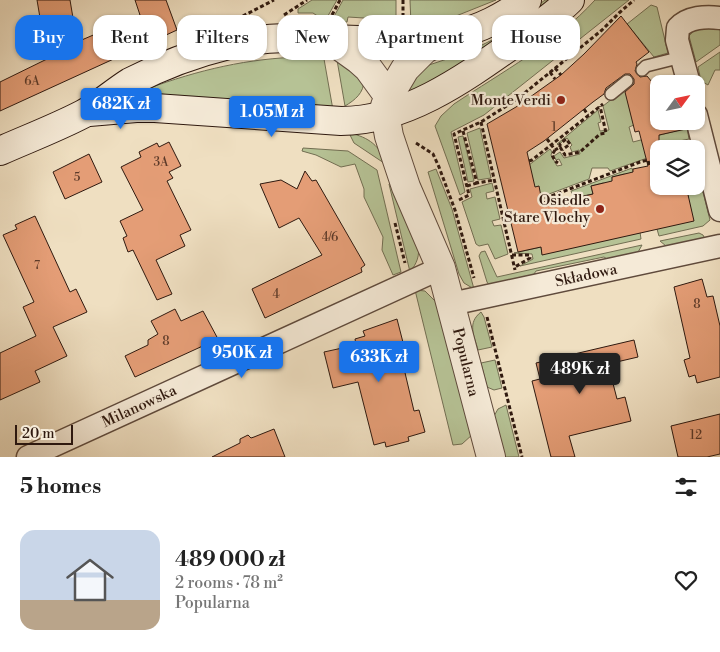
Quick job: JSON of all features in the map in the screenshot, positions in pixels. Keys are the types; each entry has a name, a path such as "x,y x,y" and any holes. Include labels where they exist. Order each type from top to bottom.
{"main road":[{"path":"482,27 527,0"},
{"path":"84,113 126,108 155,108 347,121 423,99 466,77 547,20 570,0"},
{"path":"0,151 84,113 130,82 167,66 208,51 277,36"},
{"name":"Popularna","path":"348,47 364,64 410,140 436,224 441,268"},
{"path":"391,107 405,69 413,60"},
{"name":"Popularna","path":"391,107 389,136 406,187 441,268 491,457"}],"street":[{"path":"686,75 678,40 678,28 686,21 711,17 720,18"},
{"path":"700,130 720,210"},
{"name":"Składowa","path":"451,304 720,246"},
{"name":"Milanowska","path":"28,457 441,268"}],"lane":[{"path":"642,70 646,66 682,57"},
{"path":"609,97 627,81"}],"path":[{"path":"245,15 274,0"},
{"path":"283,15 307,0"},
{"path":"334,15 340,0"},
{"path":"403,0 403,15"},
{"path":"459,200 469,195 454,134 481,122 504,108 602,30 634,0"},
{"path":"555,68 561,75"},
{"path":"550,72 556,79"},
{"path":"529,161 609,97"},
{"path":"555,150 561,149 565,156 580,152 600,134 606,133 600,106"},
{"path":"584,109 588,115"},
{"path":"481,122 515,269 530,258 529,255 512,255"},
{"path":"463,131 477,184"},
{"path":"547,139 555,150"},
{"path":"410,140 433,154 439,167 455,210 476,283"},
{"path":"555,150 552,155 558,162"},
{"path":"488,154 494,152"},
{"path":"547,205 546,198 640,162 648,160 649,165"},
{"path":"467,186 494,180"},
{"path":"394,219 409,282"},
{"path":"487,316 522,457"}],"green space":[{"path":"312,0 337,0 328,15 298,13 298,9"},
{"path":"343,0 396,0 396,15 358,15 358,18 335,15"},
{"path":"410,0 496,0 458,15 411,15"},
{"path":"545,0 555,0 534,15 525,15"},
{"path":"595,0 629,0 580,39 580,16"},
{"path":"651,5 657,7 668,53 654,57 627,24"},
{"path":"700,24 720,25 720,45 696,62 689,36"},
{"path":"492,40 492,45 482,52 482,45"},
{"path":"720,52 720,70 715,70 708,85 705,83 705,75 700,75 698,67"},
{"path":"267,60 324,60 333,110 146,95 144,93 147,89 166,82 205,71"},
{"path":"337,60 364,80 364,85 358,96 345,106"},
{"path":"444,60 469,60 414,92 399,94 420,68"},
{"path":"521,60 553,60 484,115 451,132 465,192 460,195 435,126 441,116 454,104"},
{"path":"625,89 634,125 629,127 633,142 679,130 687,130 689,139 650,140 650,157 610,171 608,168 592,168 589,179 541,197 534,188 529,165 550,149 557,166 562,165 559,159 556,160 554,156 560,152 564,158 580,154 579,150 572,152 570,147 572,145 567,138 557,144 598,110 601,122 598,123 600,131 609,130 603,106"},
{"path":"480,128 491,178 478,180 467,133"},
{"path":"349,133 373,143 387,165 354,143"},
{"path":"463,136 474,181 468,182 458,137"},
{"path":"303,148 348,151 377,170 401,272 393,275 382,250 383,237 364,197 364,189 355,164 341,167 316,155 302,151"},
{"path":"632,168 634,176 624,174 612,177 613,185 603,183 591,186 593,194 573,196 571,191"},
{"path":"436,169 452,209 474,289 464,283 459,274 428,172"},
{"path":"397,179 418,244 419,252 417,259 410,272 389,184"},
{"path":"492,183 494,191 486,193 487,199 495,197 500,219 492,221 494,226 501,225 508,254 495,259 488,244 479,246 476,244 462,202 472,197 470,189"},
{"path":"680,195 704,195 710,220 703,226 659,236 657,229"},
{"path":"640,232 641,239 520,266 533,259 532,254 514,253 541,247 542,254"},
{"path":"699,233 703,235 706,241 666,246 660,241"},
{"path":"642,245 637,254 612,262 604,257 536,271 530,280 491,288 487,282 479,256 481,252 485,251 497,277"},
{"path":"415,290 425,291 436,302 473,434 462,444 453,445"},
{"path":"481,312 492,347 478,350 473,325 474,320"},
{"path":"495,360 502,388 494,390 487,387 481,363"},
{"path":"506,405 519,457 504,457 494,416 498,409"}],"building":[{"path":"37,0 70,0 72,15 40,15"},
{"path":"135,0 166,0 177,30 167,35 167,15 140,15"},
{"path":"621,16 649,52 636,62 635,71 640,77 647,76 650,80 650,130 682,130 659,135 659,140 650,140 650,195 688,195 694,221 542,255 541,247 518,252 487,124 516,107 561,75 577,60 580,60 580,58","holes":["625,74 630,74 634,79 634,84 625,92 635,132 639,131 648,166 633,169 633,172 612,177 612,181 591,186 593,194 553,203 552,200 542,202 539,186 535,187 527,152 604,94 606,88"]},
{"path":"93,35 93,60 111,60 0,111 0,82 45,60 83,60 83,39"},
{"path":"169,142 181,166 169,172 173,178 167,181 191,230 180,235 185,246 156,260 172,294 157,300 133,250 128,252 123,238 127,236 120,221 143,210 121,167 141,157 139,152 157,143 159,147"},
{"path":"89,154 102,182 65,199 53,172"},
{"path":"305,171 312,181 316,180 365,265 361,268 362,272 265,318 252,289 322,255 299,218 279,228 260,184 281,180 297,189"},
{"path":"35,216 70,292 76,289 87,312 53,327 67,356 35,371 40,382 0,400 0,353 36,336 23,307 34,302 3,235 17,229 15,225"},
{"path":"702,279 707,297 713,296 720,326 720,377 697,383 695,375 689,377 684,360 690,358 674,287"},
{"path":"175,309 181,321 203,311 218,339 135,377 125,356 148,345 148,340 158,334 151,321"},
{"path":"397,319 407,358 402,360 414,411 419,410 425,432 408,437 409,441 386,447 385,442 374,445 358,382 333,388 324,352 356,345 355,339 365,336 363,331"},
{"path":"634,340 638,357 608,364 617,399 625,397 631,421 569,436 575,457 551,457 532,381 540,379 536,363"},
{"path":"720,414 720,454 707,457 678,457 671,426"},
{"path":"274,429 285,457 212,457 240,443 240,439 248,435 251,438"}],"place":[{"name":"MonteVerdi","path":"561,100"},
{"name":"Osiedle Stare Vlochy","path":"600,209"}]}
